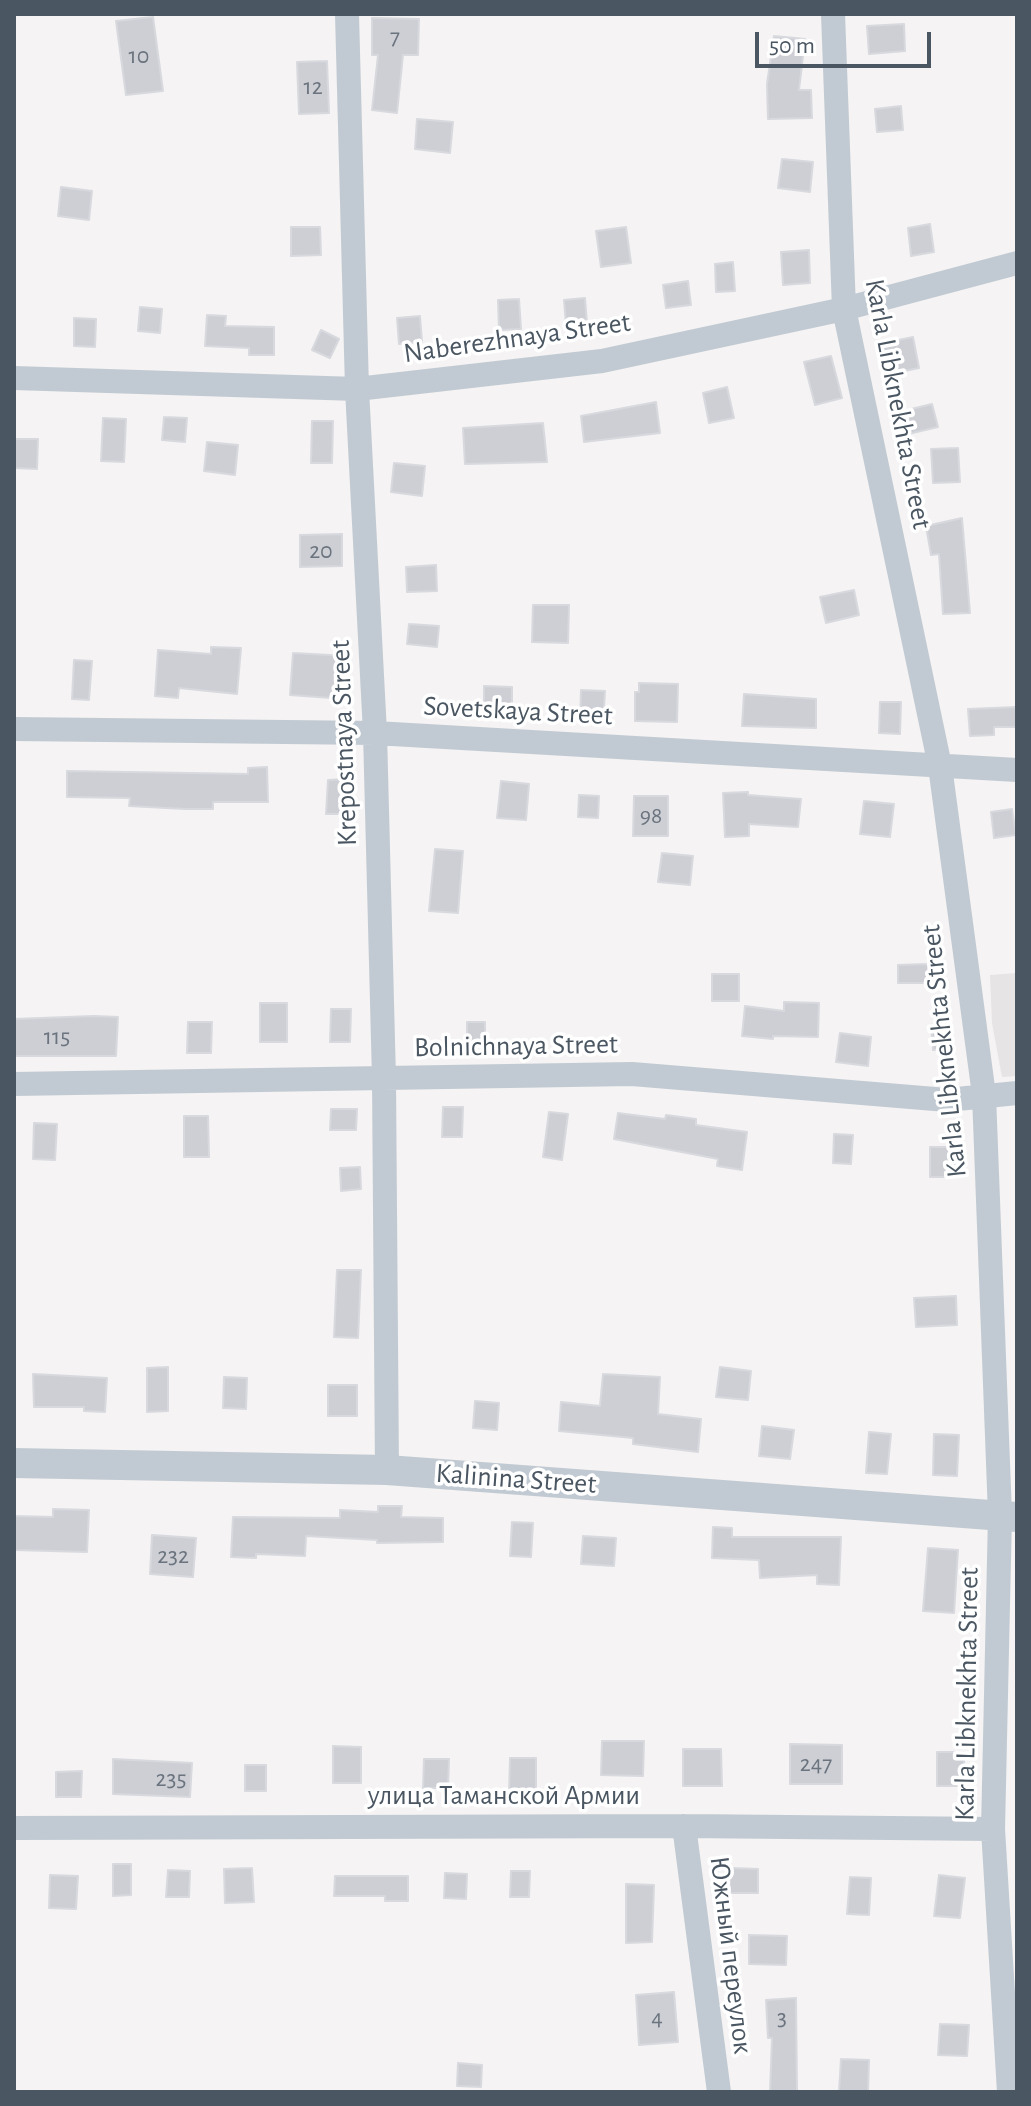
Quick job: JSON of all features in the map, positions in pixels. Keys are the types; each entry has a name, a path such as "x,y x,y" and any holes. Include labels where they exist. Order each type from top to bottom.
{"street":[{"name":"Krepostnaya Street","path":"347,14 357,389 375,733 384,1079 387,1470"},
{"name":"Karla Libknekhta Street","path":"833,14 844,309 940,766 984,1095 1009,1516 993,1829 1009,2092"},
{"name":"Naberezhnaya Street","path":"14,378 357,389 602,361 844,309 1017,263"},
{"name":"Sovetskaya Street","path":"14,729 375,733 1017,770"},
{"name":"Bolnichnaya Street","path":"14,1084 632,1074 947,1100 1017,1093"},
{"name":"Kalinina Street","path":"14,1463 387,1470 1009,1516"},
{"name":"улица Таманской Армии","path":"14,1828 684,1826 993,1829"},
{"name":"Южный переулок","path":"684,1826 719,2092"}],"shaded area":[{"path":"1017,973 1017,1076 1002,1077 992,1023 990,975"}],"building":[{"path":"153,17 163,91 126,95 116,21"},
{"path":"372,18 419,19 418,55 403,55 397,113 372,110 378,55 372,55"},
{"path":"904,24 905,51 869,54 867,26"},
{"path":"774,36 805,39 799,90 811,90 812,118 768,119 767,84"},
{"path":"327,61 329,113 299,114 297,62"},
{"path":"901,106 903,130 877,132 875,109"},
{"path":"417,119 453,122 450,153 415,149"},
{"path":"782,159 813,162 810,192 778,188"},
{"path":"61,187 92,191 89,220 58,216"},
{"path":"930,224 934,252 911,256 908,228"},
{"path":"291,227 320,227 321,255 291,256"},
{"path":"626,227 631,263 601,267 596,231"},
{"path":"809,250 810,283 783,285 781,252"},
{"path":"733,262 735,291 716,292 715,264"},
{"path":"688,281 691,305 666,308 663,285"},
{"path":"585,298 587,323 566,325 564,300"},
{"path":"519,299 521,329 499,330 498,300"},
{"path":"140,307 162,309 160,333 138,331"},
{"path":"207,315 226,316 225,326 274,327 274,355 249,355 249,348 205,346"},
{"path":"420,316 422,342 399,344 397,318"},
{"path":"74,318 96,319 95,347 74,346"},
{"path":"321,330 339,339 330,358 312,350"},
{"path":"913,337 919,368 886,375 879,344"},
{"path":"831,356 842,398 815,405 804,362"},
{"path":"727,387 734,418 709,423 703,393"},
{"path":"656,402 660,433 584,442 581,416"},
{"path":"932,404 938,427 904,435 899,412"},
{"path":"164,417 187,418 185,442 162,440"},
{"path":"103,418 126,419 124,462 101,461"},
{"path":"312,421 333,421 332,463 311,463"},
{"path":"543,423 547,462 465,464 463,428"},
{"path":"14,439 38,439 37,469 14,468"},
{"path":"207,442 238,445 235,475 204,471"},
{"path":"958,448 960,482 933,483 931,449"},
{"path":"394,463 425,466 422,496 391,492"},
{"path":"962,518 970,613 943,614 939,554 931,555 926,526"},
{"path":"342,534 342,566 300,567 300,535"},
{"path":"436,565 437,591 407,592 406,567"},
{"path":"854,590 859,615 826,623 820,597"},
{"path":"533,605 569,605 568,643 532,642"},
{"path":"409,624 439,626 437,647 407,644"},
{"path":"211,647 241,648 237,694 179,688 178,698 155,696 158,650 211,654"},
{"path":"293,653 348,656 345,699 290,695"},
{"path":"74,660 92,661 89,700 72,699"},
{"path":"639,683 678,684 677,722 635,721 635,692 639,692"},
{"path":"484,686 512,687 512,717 484,716"},
{"path":"581,690 605,691 603,723 580,722"},
{"path":"744,694 816,699 816,728 742,726"},
{"path":"880,702 901,702 900,734 879,733"},
{"path":"1017,707 1017,727 994,727 994,735 970,736 968,709"},
{"path":"267,767 268,802 213,802 213,809 185,809 129,806 130,798 67,797 67,771 248,774 248,768"},
{"path":"347,779 348,814 326,814 328,780"},
{"path":"501,781 529,784 526,820 497,818"},
{"path":"748,792 748,795 801,799 798,827 749,824 749,836 725,837 723,793"},
{"path":"579,795 599,796 598,818 578,817"},
{"path":"634,796 668,796 668,836 633,836"},
{"path":"864,801 894,804 890,837 860,834"},
{"path":"1012,809 1016,835 994,838 991,812"},
{"path":"435,849 463,851 458,913 429,911"},
{"path":"662,853 693,856 690,885 658,882"},
{"path":"928,964 929,983 898,983 898,965"},
{"path":"712,974 739,974 739,1001 712,1001"},
{"path":"784,1002 819,1003 818,1037 773,1036 773,1039 742,1036 745,1006 784,1011"},
{"path":"260,1003 287,1003 287,1042 260,1042"},
{"path":"331,1009 351,1009 350,1042 330,1042"},
{"path":"118,1017 116,1056 14,1056 14,1019"},
{"path":"188,1022 212,1022 211,1053 187,1053"},
{"path":"467,1022 485,1022 485,1046 467,1046"},
{"path":"950,1022 953,1048 933,1050 931,1025"},
{"path":"840,1033 871,1037 868,1066 836,1062"},
{"path":"443,1107 463,1107 462,1137 442,1137"},
{"path":"331,1109 357,1109 356,1130 330,1130"},
{"path":"549,1112 568,1114 562,1160 543,1157"},
{"path":"618,1113 696,1119 696,1125 747,1132 742,1170 717,1166 718,1159 614,1139"},
{"path":"184,1116 208,1116 209,1157 184,1157"},
{"path":"34,1123 57,1124 55,1160 33,1159"},
{"path":"834,1134 853,1135 851,1164 833,1163"},
{"path":"930,1147 955,1147 954,1177 930,1177"},
{"path":"360,1167 361,1189 341,1191 340,1168"},
{"path":"337,1270 361,1270 358,1338 334,1337"},
{"path":"956,1296 957,1325 916,1327 914,1298"},
{"path":"168,1367 168,1411 147,1412 147,1368"},
{"path":"720,1367 751,1371 748,1400 716,1397"},
{"path":"33,1374 107,1378 105,1412 84,1411 84,1407 34,1407"},
{"path":"603,1374 660,1377 658,1414 701,1419 698,1452 633,1444 633,1438 559,1431 561,1402 600,1406"},
{"path":"224,1377 247,1378 246,1409 223,1408"},
{"path":"328,1385 357,1385 357,1416 328,1416"},
{"path":"475,1401 499,1403 497,1430 473,1428"},
{"path":"762,1426 794,1430 790,1459 759,1456"},
{"path":"869,1432 891,1434 887,1474 866,1473"},
{"path":"934,1434 959,1435 957,1476 933,1475"},
{"path":"378,1506 402,1506 401,1517 443,1518 443,1542 377,1543 377,1540 306,1536 305,1556 256,1554 256,1558 231,1557 233,1517 340,1518 340,1510 378,1512"},
{"path":"53,1509 89,1510 87,1552 14,1550 14,1516 53,1517"},
{"path":"512,1522 533,1523 531,1557 510,1556"},
{"path":"713,1527 732,1528 732,1537 841,1537 839,1585 817,1584 817,1575 760,1578 759,1560 712,1558"},
{"path":"152,1535 196,1538 193,1577 150,1574"},
{"path":"583,1536 616,1538 614,1566 581,1564"},
{"path":"928,1548 958,1550 954,1613 923,1611"},
{"path":"602,1741 644,1741 643,1776 601,1775"},
{"path":"790,1744 842,1745 842,1784 790,1784"},
{"path":"333,1746 361,1747 361,1783 333,1783"},
{"path":"683,1749 721,1749 722,1786 683,1786"},
{"path":"937,1752 964,1752 964,1786 937,1786"},
{"path":"510,1758 536,1758 536,1796 509,1795"},
{"path":"113,1759 192,1763 190,1797 113,1794"},
{"path":"424,1759 449,1759 448,1788 423,1788"},
{"path":"245,1765 266,1765 266,1791 245,1791"},
{"path":"82,1771 81,1797 56,1797 56,1772"},
{"path":"113,1864 131,1864 131,1895 113,1896"},
{"path":"252,1868 254,1902 225,1903 224,1869"},
{"path":"730,1868 758,1869 758,1893 730,1893"},
{"path":"168,1870 190,1871 189,1897 166,1897"},
{"path":"511,1871 530,1871 529,1897 510,1897"},
{"path":"445,1873 467,1874 466,1899 444,1898"},
{"path":"50,1875 78,1876 76,1909 49,1908"},
{"path":"939,1875 965,1878 960,1918 934,1916"},
{"path":"335,1876 408,1876 408,1901 385,1901 385,1896 334,1896"},
{"path":"850,1877 871,1878 869,1915 847,1914"},
{"path":"626,1884 654,1885 652,1942 626,1943"},
{"path":"749,1935 787,1936 786,1965 749,1964"},
{"path":"674,1992 678,2042 639,2045 636,1995"},
{"path":"796,1998 797,2092 770,2092 772,2038 768,2038 766,2000"},
{"path":"940,2024 969,2025 967,2056 938,2055"},
{"path":"841,2059 869,2060 868,2092 839,2092"},
{"path":"458,2063 482,2065 481,2087 457,2086"}]}
